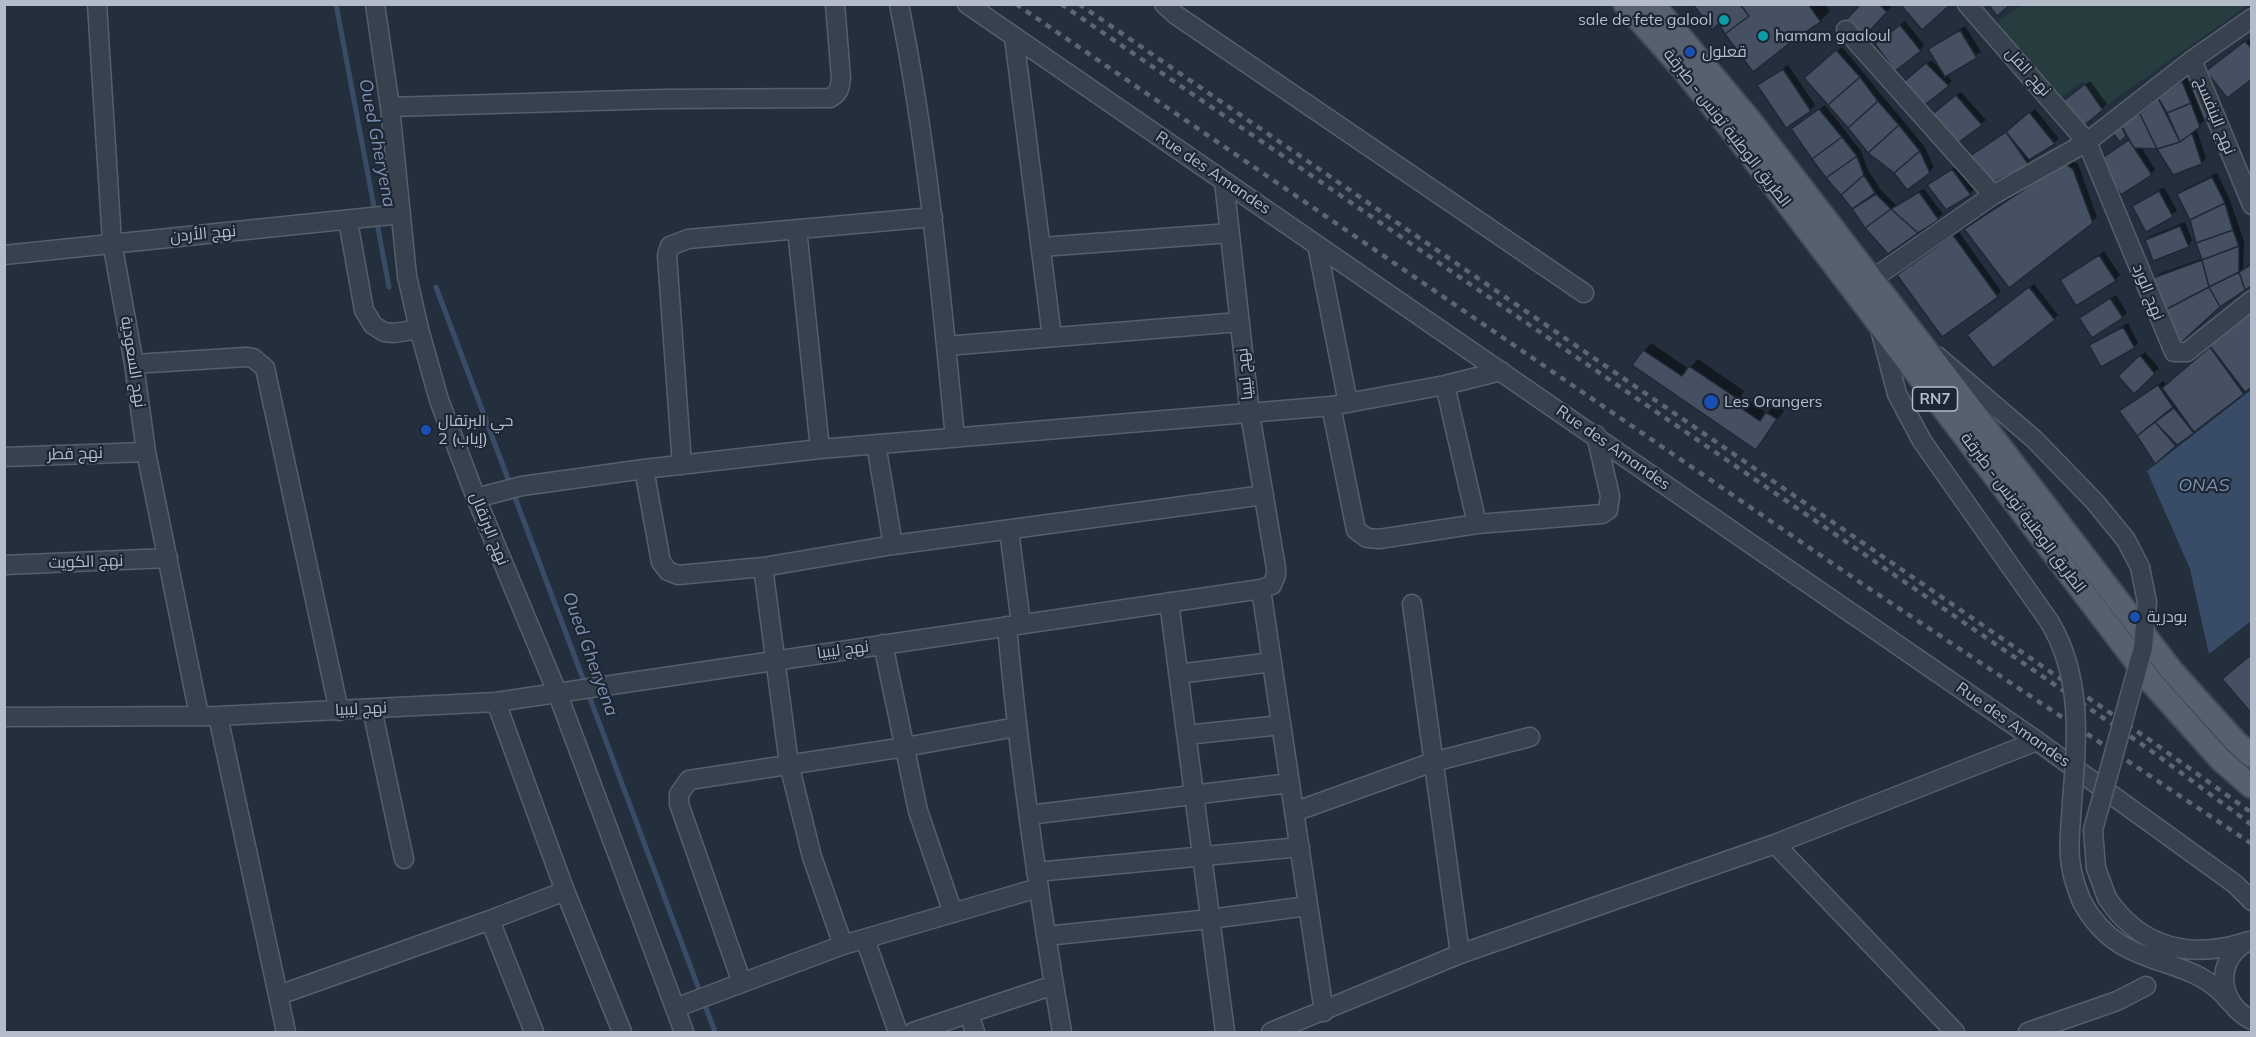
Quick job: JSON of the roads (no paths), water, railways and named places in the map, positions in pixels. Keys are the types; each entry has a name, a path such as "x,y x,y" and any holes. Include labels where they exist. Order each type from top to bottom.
{"main road":[{"name":"الطريق الوطنية تونس - طبرقة","path":"1625,4 1681,67 2153,684 2221,760 2250,784"},
{"name":"الطريق الوطنية تونس - طبرقة","path":"1653,4 1749,119 2172,671 2236,742 2252,756"}],"street":[{"name":"نهج السعودية","path":"97,4 112,242 134,364 146,452 199,716"},
{"name":"نهج البرتقال","path":"375,4 390,107 398,214 407,276 439,400 476,498 564,691 682,1005 684,1032"},
{"path":"390,107 662,99 830,98 837,94 841,78 835,4"},
{"path":"899,4 913,72 933,217 955,438"},
{"name":"Rue des Amandes","path":"967,4 1596,435 2037,741 2235,884 2252,901"},
{"path":"1164,4 1176,15 1584,293"},
{"name":"نهج الفل","path":"1966,4 2087,142"},
{"path":"1871,280 1993,195 2087,142 2192,60 2252,18"},
{"path":"1846,30 1993,195"},
{"path":"1014,37 1052,337"},
{"name":"نهج البنفسج","path":"2192,60 2252,205"},
{"name":"نهج الورد","path":"2087,142 2174,352 2187,352 2252,300"},
{"name":"نهج ليبيا","path":"4,717 218,716 496,702 1261,589 1272,585 1276,575 1250,414 1224,181"},
{"name":"نهج الأردن","path":"4,255 398,214"},
{"path":"682,465 667,255 670,246 688,238 933,217"},
{"path":"348,221 364,310 373,325 384,332 394,333 419,329"},
{"path":"797,229 820,448"},
{"path":"1041,247 1230,233"},
{"path":"1317,245 1356,530 1360,535 1379,539 1477,524 1602,514 1608,510 1610,496 1596,435"},
{"path":"946,346 1240,322"},
{"path":"1879,324 1898,394 1922,441 2049,621 2064,651 2074,692 2077,740 2070,850 2072,872 2082,902 2096,925 2117,944 2144,957 2202,977 2217,987 2236,1010 2252,1020"},
{"path":"1909,330 2034,439 2116,526 2140,567 2147,602 2143,648 2093,830 2096,868 2107,898 2115,911 2134,928 2174,947 2213,951 2250,940"},
{"path":"134,364 246,357 253,358 265,368 339,711"},
{"path":"476,498 522,486 820,448 1339,405 1445,385 1501,371"},
{"path":"1445,385 1477,524"},
{"path":"876,444 892,545"},
{"name":"نهج قطر","path":"4,457 146,452"},
{"path":"644,469 661,562 668,571 678,575 763,567 892,545 1264,495"},
{"path":"1008,530 1014,625 1016,727 1037,880 1062,1032"},
{"name":"نهج الكويت","path":"4,565 168,558"},
{"path":"763,567 789,764 812,857 843,945"},
{"path":"1261,589 1324,1012"},
{"path":"1169,602 1226,1032"},
{"path":"1412,604 1460,954"},
{"path":"883,645 918,811 953,913"},
{"path":"1178,674 1272,662"},
{"path":"496,702 565,891 622,1032"},
{"path":"372,709 404,860"},
{"path":"218,716 286,1032"},
{"path":"1186,735 1281,725"},
{"path":"736,985 679,804 679,794 689,780 905,747 1016,727"},
{"path":"1294,812 1433,762 1530,737"},
{"path":"1272,1032 1460,954 1775,844 2037,741"},
{"path":"1029,815 1290,783"},
{"path":"1775,844 1955,1032"},
{"path":"682,1005 843,945 953,913 1037,880 1202,855 1300,847"},
{"path":"279,995 565,891"},
{"path":"1046,936 1308,906"},
{"path":"490,920 534,1032"},
{"path":"865,939 898,1032"},
{"path":"2229,1002 2223,982 2227,962 2232,954 2250,940"},
{"path":"913,1032 1054,985"},
{"path":"2028,1032 2117,1001 2146,986"},
{"path":"969,1014 975,1032"}],"water":[{"name":"ONAS","path":"2251,390 2251,621 2209,654 2190,569 2147,471"}],"waterway":[{"name":"Oued Gheryena","path":"336,4 389,287"},
{"name":"Oued Gheryena","path":"436,287 585,684"},
{"name":"Oued Gheryena","path":"588,693 715,1032"}],"railway":[{"path":"1016,4 1861,583 2252,844"},
{"path":"1061,4 2150,750 2252,825"},
{"path":"1079,4 2154,743 2252,813"}],"place":[{"name":"sale de fete galool","path":"1724,20"},
{"name":"hamam gaaloul","path":"1763,36"},
{"name":"قعلول","path":"1690,52"},
{"name":"Les Orangers","path":"1711,402"},
{"name":"حي البرتقال 2 (إياب)","path":"426,430"},
{"name":"بودرية","path":"2135,617"}]}
